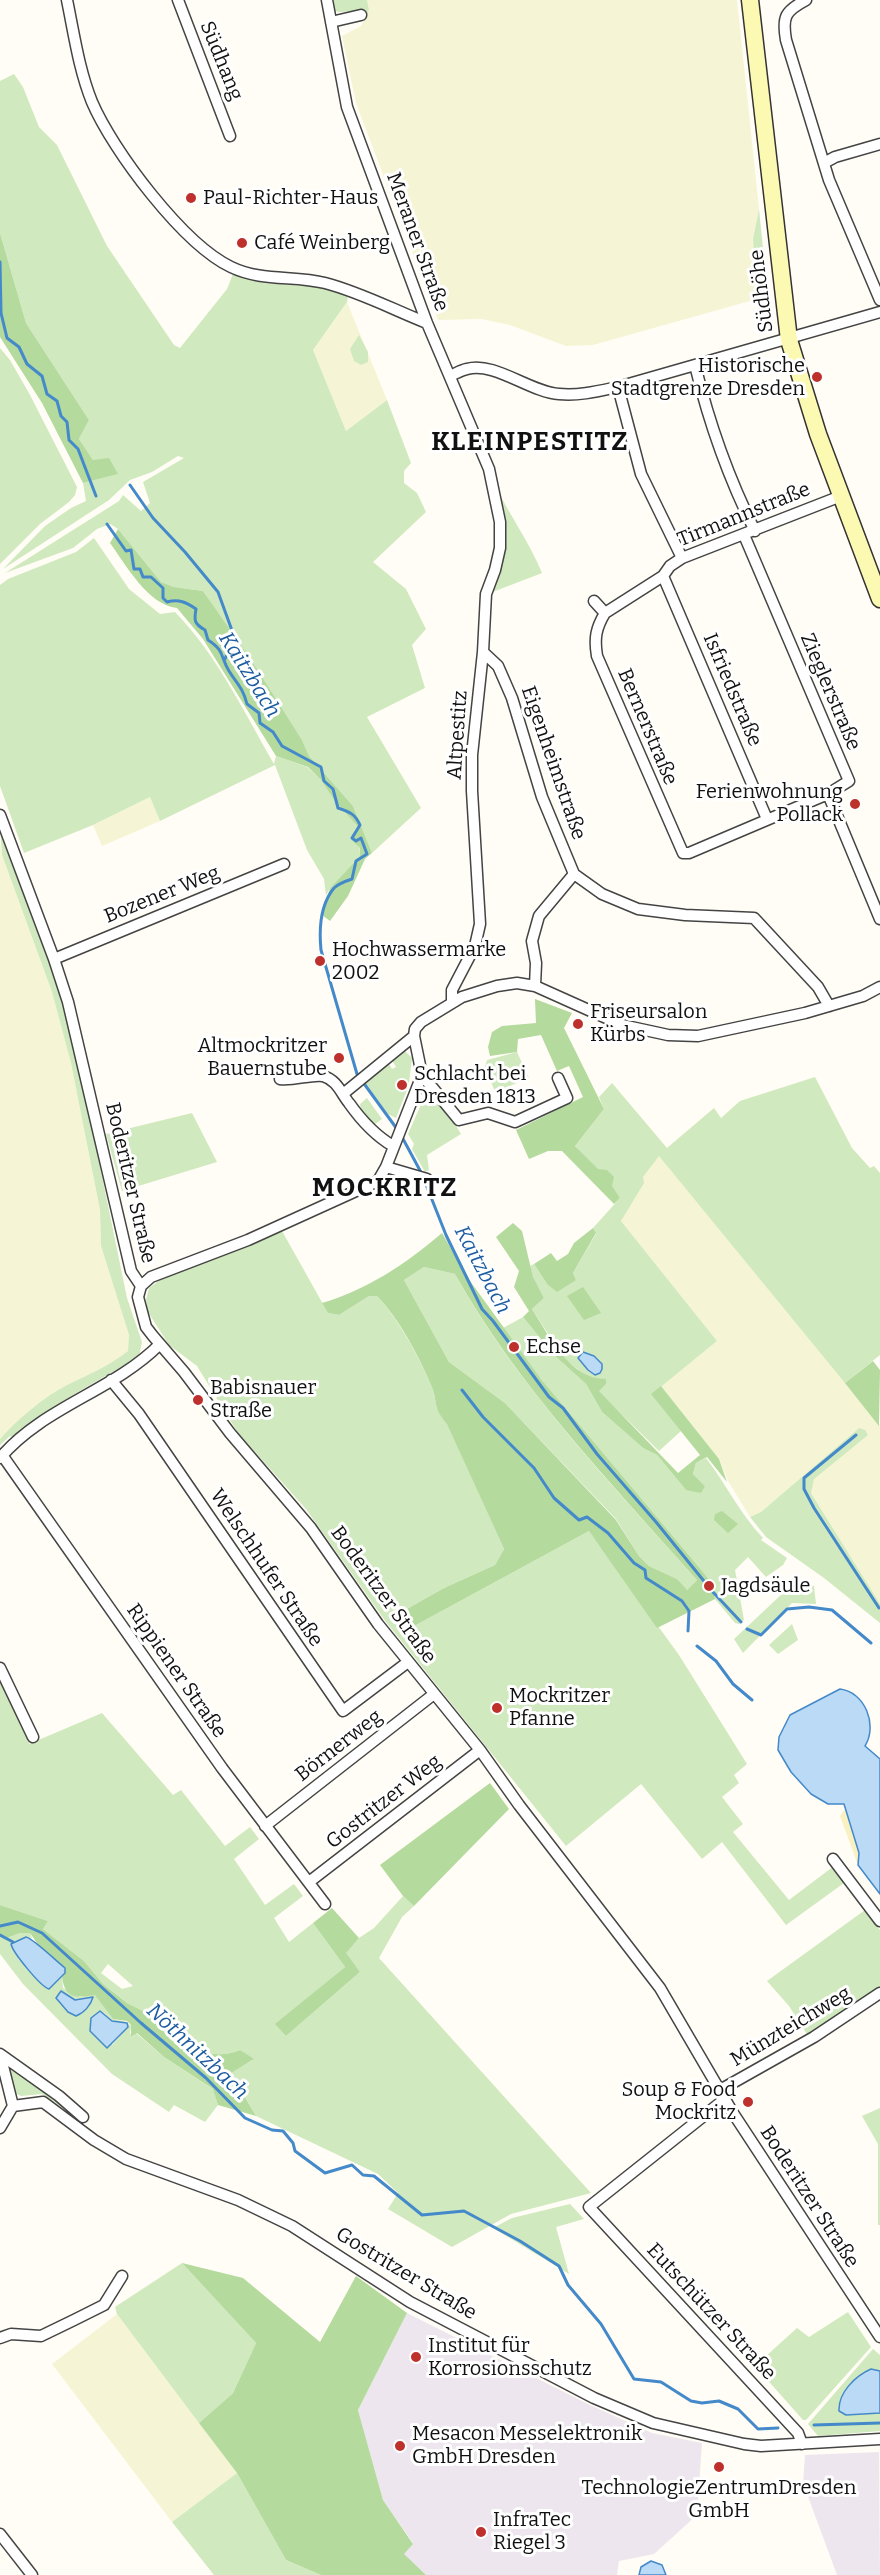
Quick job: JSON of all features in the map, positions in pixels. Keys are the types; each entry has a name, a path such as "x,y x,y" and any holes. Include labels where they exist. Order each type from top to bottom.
{"street":[{"path":"67,0 84,78 102,122 140,179 182,229 212,255 231,267 251,275 327,284 427,323"},
{"name":"Südhang","path":"178,0 230,136"},
{"name":"Meraner Straße","path":"327,0 347,107 427,323 489,469"},
{"name":"Südhöhe","path":"750,0 789,339 805,396 880,599"},
{"path":"806,0 789,11 783,21 786,40 824,163 880,300"},
{"path":"331,22 361,15"},
{"path":"824,163 835,157 880,144"},
{"path":"450,376 468,368 487,369 538,390 558,394 584,394 618,387 880,312"},
{"path":"695,365 711,426 733,487 755,531"},
{"path":"618,387 642,474 682,558"},
{"name":"Altpestitz","path":"452,1001 452,990 475,946 480,924 472,755 483,652 486,594 500,548 500,522 489,469"},
{"name":"Tirmannstraße","path":"605,613 663,576 670,566 682,558 841,496"},
{"name":"Zieglerstraße","path":"744,535 849,781 828,794"},
{"name":"Isfriedstraße","path":"663,576 767,819"},
{"path":"594,601 605,613"},
{"name":"Bernerstraße","path":"605,613 594,639 597,656 683,854 767,819"},
{"name":"Eigenheimstraße","path":"483,652 498,666 512,698 542,797 574,874"},
{"path":"767,819 828,794 880,919"},
{"name":"Boderitzer Straße","path":"0,815 68,1002 131,1271 141,1286 138,1297 139,1307 146,1327 184,1372 230,1433 311,1528 378,1624 480,1749 519,1805 660,1988 722,2094 880,2336"},
{"name":"Bozener Weg","path":"54,959 284,864"},
{"path":"535,986 536,963 532,941 539,916 574,874 602,894 638,909 669,914 754,918 818,987 829,1006"},
{"path":"558,1078 567,1098 515,1122 488,1113 459,1120 422,1075 414,1036 415,1029 421,1022 452,1001 497,986 517,983 535,986 622,1025 668,1035 698,1036 829,1006 863,996 880,987"},
{"path":"343,1094 414,1036"},
{"path":"141,1286 160,1272 248,1240 378,1180 386,1167 422,1075"},
{"path":"280,1079 292,1080 322,1076 337,1085 379,1138 395,1141"},
{"path":"386,1167 423,1177"},
{"path":"1,1457 50,1415 144,1360 159,1345"},
{"name":"Welschhufer Straße","path":"111,1380 139,1414 343,1711 408,1662"},
{"name":"Rippiener Straße","path":"1,1457 265,1826 325,1904"},
{"path":"0,1668 33,1737"},
{"name":"Börnerweg","path":"265,1826 434,1694"},
{"name":"Gostritzer Weg","path":"309,1882 480,1749"},
{"path":"833,1859 880,1921"},
{"name":"Münzteichweg","path":"589,2207 722,2094 880,1993"},
{"path":"0,2054 13,2106 0,2128"},
{"path":"0,2054 59,2096 84,2117"},
{"name":"Gostritzer Straße","path":"13,2106 43,2102 94,2140 126,2159 238,2200 292,2226 411,2302 603,2402 653,2423 744,2444 802,2444 880,2439"},
{"name":"Eutschützer Straße","path":"589,2207 798,2433 802,2444"},
{"path":"0,2338 11,2334 41,2336 104,2305 122,2276"},
{"path":"0,2534 32,2575"}],"shaded area":[{"path":"407,2313 590,2405 652,2433 702,2443 697,2515 654,2554 619,2561 617,2575 426,2575 403,2554 413,2543 383,2500 358,2410"},
{"path":"879,2452 880,2575 837,2575 803,2483 805,2455"}],"green space":[{"path":"329,0 367,0 369,10 366,16 354,11 334,11"},
{"path":"367,0 737,0 759,209 753,239 757,299 593,345 566,346 510,325 481,319 438,320 356,103 342,36 361,26 369,10"},
{"path":"14,74 23,87 39,127 57,145 107,246 174,345 180,348 227,289 233,274 263,283 321,287 348,296 347,302 313,350 346,431 387,400 411,463 404,471 404,483 417,493 426,512 373,562 406,589 426,629 412,645 425,688 367,717 421,808 372,853 353,806 309,756 302,740 203,591 174,587 161,582 118,529 110,524 97,529 73,548 5,573 119,501 123,495 141,511 150,503 143,482 184,458 178,456 152,472 130,480 109,500 3,569 45,526 71,508 86,501 83,483 117,474 93,460 79,439 89,420 26,323 0,233 0,81"},
{"path":"759,209 768,297 757,299 753,239"},
{"path":"0,233 26,323 89,420 79,439 93,460 109,458 118,474 83,483 42,403 0,337"},
{"path":"347,302 387,400 346,431 313,350"},
{"path":"359,335 368,352 368,362 361,365 354,361 350,349"},
{"path":"0,348 10,360 30,395 77,487 75,495 69,502 40,524 0,564"},
{"path":"496,487 542,573 490,593 500,572"},
{"path":"118,529 161,582 174,587 203,591 251,660 302,740 309,756 353,806 372,853 365,859 348,896 330,921 322,915 330,888 360,856 360,848 352,840 359,828 308,767 276,756 203,639 177,608 166,605 147,592 123,562 110,543"},
{"path":"94,538 129,589 160,614 175,612 190,629 217,665 274,764 276,756 307,767 321,780 334,800 359,828 360,856 330,888 326,896 324,879 307,850 275,765 160,821 150,797 93,825 24,853 0,786 0,585 8,579 76,552"},
{"path":"150,797 160,821 102,846 93,825"},
{"path":"0,827 49,959 75,1045 127,1298 142,1342 139,1357 58,1404 0,1445 0,1439 6,1432 42,1401 128,1351 129,1335 101,1246 100,1210 71,1063 52,992 2,855"},
{"path":"0,842 2,855 52,992 71,1063 100,1210 101,1246 129,1335 128,1351 117,1360 56,1391 34,1407 0,1439"},
{"path":"535,999 572,1013 564,1028 604,1109 575,1146 598,1169 607,1170 614,1177 612,1186 620,1198 614,1204 562,1151 548,1151 529,1159 516,1130 583,1097 569,1066 557,1071 541,1035 518,1039 517,1052 490,1056 488,1047 492,1032 502,1026 536,1023"},
{"path":"404,1050 412,1058 409,1083 399,1083 399,1088 407,1090 396,1118 388,1114 365,1083 388,1062 392,1069 396,1067 392,1060"},
{"path":"517,1052 529,1078 495,1092 485,1067 487,1060"},
{"path":"815,1077 852,1148 870,1168 874,1166 880,1173 880,1355 845,1383 659,1156 643,1177 644,1183 621,1221 717,1341 652,1394 681,1431 659,1451 598,1391 606,1384 588,1377 565,1360 532,1309 544,1298 533,1278 530,1266 534,1264 547,1284 576,1280 573,1273 596,1234 593,1228 620,1198 575,1146 604,1109 599,1097 612,1083 667,1148 714,1108 721,1118 740,1101"},
{"path":"430,1096 442,1103 461,1134 427,1155 429,1170 425,1172 412,1149 414,1144 408,1134 423,1100"},
{"path":"367,1098 382,1119 374,1125 361,1110 360,1104"},
{"path":"192,1113 217,1162 122,1191 106,1134"},
{"path":"659,1155 880,1425 880,1604 811,1493 813,1479 859,1428 761,1512 750,1517 728,1481 719,1459 661,1386 717,1341 621,1221 643,1177"},
{"path":"513,1223 522,1231 533,1277 544,1298 532,1309 562,1354 581,1372 606,1379 606,1384 599,1391 678,1473 700,1455 651,1394 661,1386 719,1459 727,1482 707,1457 696,1463 693,1474 705,1486 701,1493 686,1490 657,1455 643,1448 602,1412 586,1384 554,1355 523,1317 529,1311 514,1287 519,1271 496,1237"},
{"path":"593,1228 596,1233 573,1273 576,1280 557,1292 547,1284 534,1264 551,1253 557,1261 568,1254 574,1243"},
{"path":"282,1231 328,1313 339,1315 369,1296 377,1296 393,1316 426,1374 439,1412 447,1423 504,1549 495,1565 444,1588 391,1618 405,1631 589,1531 679,1655 747,1764 734,1775 739,1783 722,1797 743,1824 733,1832 789,1900 834,1866 844,1883 786,1925 722,1842 702,1859 641,1784 566,1846 386,1622 306,1509 238,1433 197,1366 169,1345 148,1312 146,1300 149,1288 160,1280"},
{"path":"442,1233 470,1281 541,1379 711,1582 715,1599 657,1628 589,1531 405,1631 391,1618 444,1588 495,1565 504,1549 447,1424 437,1408 426,1374 408,1338 393,1316 377,1296 369,1296 339,1315 328,1313 322,1303 371,1283 401,1265","holes":["424,1267 455,1274 507,1356 536,1395 599,1471 697,1580 687,1590 677,1579 649,1566 639,1556 616,1520 505,1403 449,1362 404,1280"]},
{"path":"424,1267 455,1274 479,1315 536,1395 697,1580 686,1591 677,1579 649,1566 639,1556 616,1519 505,1403 449,1362 404,1280"},
{"path":"583,1287 601,1313 584,1320 567,1296"},
{"path":"523,1317 554,1355 586,1384 602,1412 643,1448 657,1455 686,1490 705,1486 693,1474 696,1463 706,1458 747,1519 763,1538 761,1540 787,1558 783,1565 766,1577 748,1557 735,1570 744,1620 739,1624 735,1623 715,1599 711,1582 541,1379 503,1328"},
{"path":"873,1361 880,1370 879,1426 845,1383"},
{"path":"859,1428 865,1430 868,1435 814,1479 811,1493 880,1604 880,1623 824,1578 766,1537 750,1517 761,1512"},
{"path":"722,1511 738,1524 728,1533 714,1520 715,1514"},
{"path":"806,1583 814,1586 816,1604 792,1603 743,1653 734,1639 782,1594"},
{"path":"792,1624 798,1640 778,1654 769,1645"},
{"path":"0,1676 29,1738 29,1744 102,1713 173,1795 181,1790 225,1846 250,1827 259,1839 234,1859 265,1905 294,1884 303,1896 274,1918 289,1942 313,1923 345,1967 276,2024 286,2036 360,1972 345,1953 359,1938 374,1928 403,1896 414,1906 402,1917 379,1958 591,2193 511,2214 452,2247 388,2209 398,2193 378,2174 256,2116 231,2072 253,2060 240,2050 215,2054 200,2050 178,2037 174,2041 145,2012 127,2003 103,1984 84,1961 43,1929 48,1921 0,1905","holes":["108,1964 133,1986 122,1989 101,1973"]},
{"path":"490,1783 509,1809 414,1906 403,1896 380,1865"},
{"path":"0,1905 48,1921 43,1929 84,1961 103,1984 127,2003 145,2012 173,2041 178,2037 200,2050 215,2054 240,2050 254,2059 231,2073 256,2116 218,2105 213,2089 164,2057 137,2033 131,2037 131,2025 127,2021 113,2019 95,1995 82,1997 69,1993 62,1977 65,1968 41,1949 30,1933 20,1933 7,1938 0,1935"},
{"path":"332,1908 359,1938 346,1953 360,1972 286,2036 275,2024 345,1967 313,1923"},
{"path":"865,1910 880,1930 880,1988 808,2036 789,2006 767,1981"},
{"path":"20,1933 30,1933 32,1938 26,1937 18,1959 42,1984 49,1989 62,1977 63,1988 80,1997 95,1994 113,2019 127,2022 131,2026 132,2037 136,2033 164,2057 214,2090 218,2105 205,2122 174,2105 169,2112 112,2074 23,1984 0,1954 0,1935 7,1938","holes":["104,2013 112,2021 126,2023 128,2027 112,2045"]},
{"path":"8,2065 53,2095 80,2120 42,2094 21,2096 14,2093"},
{"path":"880,2108 880,2225 878,2225 878,2144 862,2116"},
{"path":"570,2204 584,2219 556,2227 569,2274 493,2228 512,2218"},
{"path":"182,2263 256,2343 233,2393 199,2423 117,2314 115,2307"},
{"path":"182,2263 243,2278 320,2342 356,2276 407,2313 358,2410 383,2500 413,2544 404,2554 426,2575 321,2575 286,2560 237,2473 199,2423 233,2393 256,2343"},
{"path":"848,2312 871,2347 806,2420 803,2420 755,2366 797,2328 809,2337"},
{"path":"117,2314 237,2473 172,2522 52,2364"},
{"path":"873,2349 880,2355 880,2371 871,2369 846,2415 880,2413 880,2431 818,2436 808,2424"},
{"path":"237,2473 286,2560 321,2575 214,2575 172,2522"}],"sand":[{"path":"845,1809 859,1853 858,1865 840,1816"}],"water":[{"path":"583,1352 594,1356 602,1364 600,1373 595,1375 578,1358"},
{"path":"840,1689 856,1696 867,1711 870,1729 865,1746 880,1759 880,1894 858,1865 859,1853 844,1804 828,1804 811,1794 791,1772 778,1750 779,1737 790,1715"},
{"path":"26,1937 65,1968 65,1973 49,1989 22,1962 11,1944"},
{"path":"61,1991 75,2000 93,1997 87,2008 76,2016 68,2012 56,1998"},
{"path":"100,2011 112,2021 127,2023 128,2027 107,2048 90,2031 91,2018"},
{"path":"871,2369 880,2371 880,2413 846,2415 839,2411 844,2392 859,2376"},
{"path":"651,2561 662,2565 666,2575 639,2575 641,2567"}],"waterway":[{"name":"Kaitzbach","path":"0,262 1,313 7,338 19,347 27,364 42,376 47,394 57,401 61,416 67,422 69,440 78,449 96,496"},
{"path":"130,485 153,518 218,592 234,636 225,659"},
{"name":"Kaitzbach","path":"107,524 126,551 131,550 134,569 140,569 143,577 151,577 163,588 163,598 167,602 182,602 196,609 197,624 205,630 208,640 220,651 229,671 242,690 247,704 259,713 260,723 273,732 282,746 321,767 324,781 333,789 338,808 352,814 360,825 352,838 356,841 361,838 367,854 356,861 352,879 334,888 329,895 323,910 321,950 357,1074 397,1129"},
{"name":"Kaitzbach","path":"402,1137 423,1176"},
{"name":"Kaitzbach","path":"425,1182 446,1235 482,1309 549,1397 563,1408 597,1454 712,1591 741,1622"},
{"path":"462,1390 483,1417 534,1468 554,1498 579,1520 587,1517 608,1533 634,1563 645,1570 646,1578 682,1601 689,1611 688,1631"},
{"path":"856,1435 804,1478 804,1489 879,1608"},
{"name":"Kaitzbach","path":"747,1629 761,1635 787,1609 809,1607 832,1610 871,1643"},
{"path":"697,1646 716,1661 733,1684 752,1700"},
{"name":"Nöthnitzbach","path":"0,1926 18,1922 42,1933 141,2023 206,2078 245,2118 272,2130 283,2131 293,2143 295,2151 325,2173 352,2165 363,2175 374,2176 422,2215 464,2211 520,2241 559,2266 568,2285 601,2324 634,2379 661,2382 691,2401 702,2403 719,2401 738,2409 758,2429 778,2428"},
{"name":"Nöthnitzbach","path":"0,1935 13,1942"},
{"name":"Nöthnitzbach","path":"814,2425 880,2423"}],"place":[{"name":"Paul-Richter-Haus","path":"191,198"},
{"name":"Café Weinberg","path":"242,243"},
{"name":"Historische Stadtgrenze Dresden","path":"817,377"},
{"name":"Ferienwohnung Pollack","path":"855,804"},
{"name":"Hochwassermarke 2002","path":"320,961"},
{"name":"Friseursalon Kürbs","path":"578,1024"},
{"name":"Altmockritzer Bauernstube","path":"339,1058"},
{"name":"Schlacht bei Dresden 1813","path":"402,1085"},
{"name":"Echse","path":"514,1347"},
{"name":"Babisnauer Straße","path":"198,1400"},
{"name":"Jagdsäule","path":"709,1586"},
{"name":"Mockritzer Pfanne","path":"497,1708"},
{"name":"Soup & Food Mockritz","path":"748,2102"},
{"name":"Institut für Korrosionsschutz","path":"416,2357"},
{"name":"Mesacon Messelektronik GmbH Dresden","path":"400,2446"},
{"name":"TechnologieZentrumDresden GmbH","path":"719,2467"},
{"name":"InfraTec Riegel 3","path":"481,2532"}],"district":[{"name":"KLEINPESTITZ","path":"530,443"},
{"name":"MOCKRITZ","path":"385,1189"}]}
